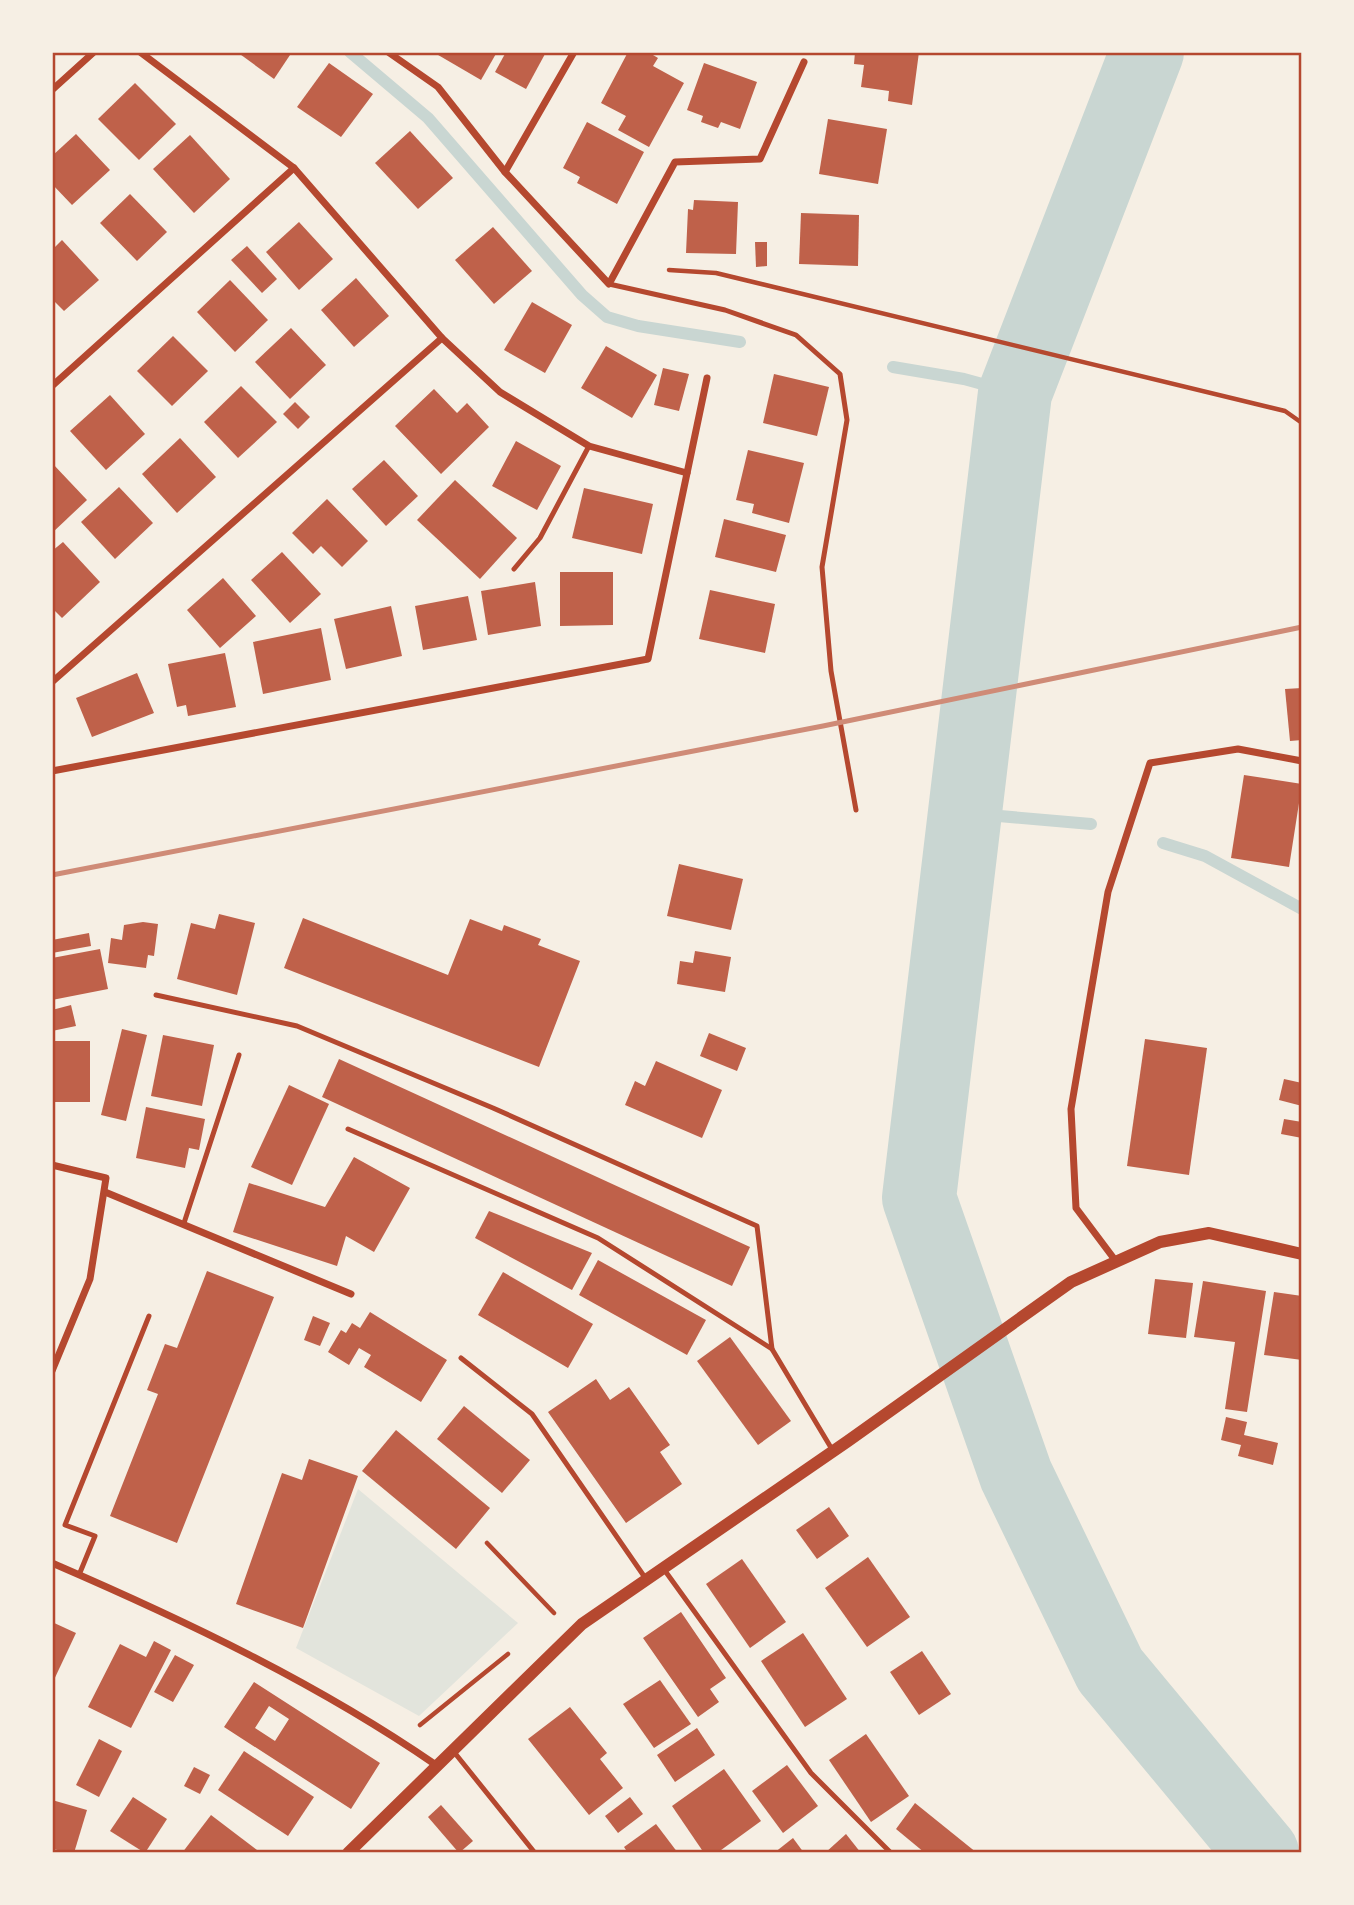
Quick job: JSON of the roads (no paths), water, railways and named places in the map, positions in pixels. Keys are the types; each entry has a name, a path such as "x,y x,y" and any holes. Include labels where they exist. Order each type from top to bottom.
{"street":[{"path":"52,90 94,52"},
{"path":"141,52 294,168 442,338 500,392 589,446 687,473"},
{"path":"388,52 438,87 505,173 609,284 675,162 760,159 804,62"},
{"path":"505,173 574,52"},
{"path":"52,386 294,168"},
{"path":"52,681 442,338"},
{"path":"52,771 648,659 707,378"},
{"path":"1115,1260 1076,1208 1071,1109 1108,892 1150,762 1238,749 1301,761"},
{"path":"52,1165 106,1178 90,1279 52,1371"},
{"path":"105,1192 351,1294"},
{"path":"348,1853 582,1624 848,1441 1071,1282 1160,1242 1209,1233 1301,1254"},
{"path":"52,1563 206,1633 400,1740 436,1765"}],"lane":[{"path":"609,284 725,310 796,335 840,374 847,421 822,567 831,671 856,810"},
{"path":"514,569 541,538 589,446"},
{"path":"156,995 297,1026 493,1108 757,1226 772,1349 833,1451"},
{"path":"184,1223 239,1055"},
{"path":"348,1129 598,1238 772,1349"},
{"path":"79,1575 95,1536 65,1525 149,1316"},
{"path":"461,1358 533,1414 646,1580"},
{"path":"663,1568 811,1773 891,1853"},
{"path":"452,1749 535,1853"}],"waterway":[{"path":"350,52 428,118 582,295 607,317 638,326 740,342"},
{"path":"1147,52 1015,393 919,1198 1016,1475 1110,1670 1262,1853"},
{"path":"893,367 964,379 1015,393"},
{"path":"965,813 1091,824"},
{"path":"1163,843 1205,856 1302,909"}],"railway":[{"path":"52,875 823,726 1302,627"}]}
